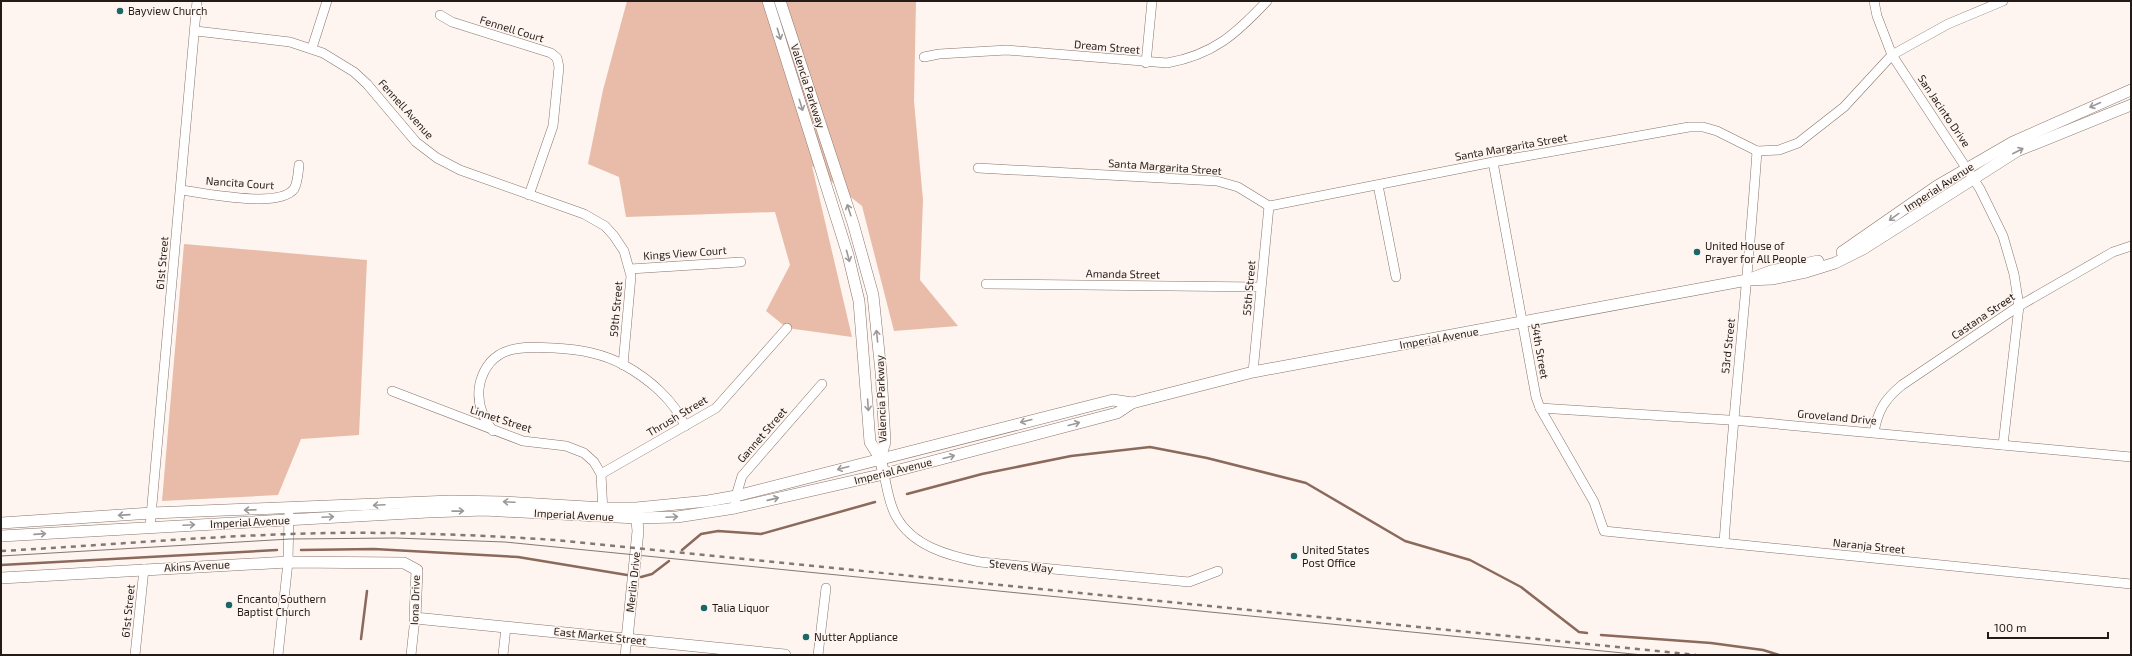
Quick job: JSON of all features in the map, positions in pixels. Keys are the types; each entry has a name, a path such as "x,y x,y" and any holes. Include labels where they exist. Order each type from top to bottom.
{"main road":[{"name":"Valencia Parkway","path":"768,1 848,255 859,301 870,442 880,458"},
{"name":"Valencia Parkway","path":"780,1 853,223 873,295 881,372 885,442 880,458"},
{"name":"Imperial Avenue","path":"1747,280 1771,271 1814,262 1847,249 1937,186 2013,142 2131,90"},
{"name":"Imperial Avenue","path":"1,523 152,513 289,514 484,510 636,513 677,517 735,508 884,474 1117,413 1132,403 1253,372 1747,280 1772,279 1835,263 1863,249 2017,151 2131,105"},
{"name":"Imperial Avenue","path":"636,513 708,502 736,496 880,458 1113,400 1132,403"},
{"name":"Stevens Way","path":"880,458 884,474"},
{"name":"Merlin Drive","path":"627,639 638,531 636,513"},
{"name":"Imperial Avenue","path":"1,536 150,527 289,514"},
{"name":"Akins Avenue","path":"1,578 288,562 393,563"},
{"name":"Iona Drive","path":"393,563 404,562 411,564 417,570 415,618"},
{"name":"East Market Street","path":"415,618 627,639 728,652 785,655"}],"street":[{"name":"61st Street","path":"150,527 196,31 197,1"},
{"path":"312,48 327,1"},
{"path":"1146,63 1152,1"},
{"name":"Dream Street","path":"924,57 939,54 1007,50 1146,63 1167,63 1188,59 1204,53 1227,40 1242,28 1267,1"},
{"name":"San Jacinto Drive","path":"1874,1 1877,16 1892,55 1967,168 2003,236 2014,274 2019,306 2003,445"},
{"name":"Santa Margarita Street","path":"978,168 1217,181 1238,187 1269,206 1493,162 1689,127 1703,127 1717,131 1739,144 1757,151 1778,150 1798,143 1844,107 1892,55 1948,24 2003,1"},
{"name":"Fennell Court","path":"440,15 452,22 551,53 557,58 559,67 553,126 529,195"},
{"name":"Fennell Avenue","path":"196,31 290,42 312,48 334,59 354,72 367,84 416,142 437,158 460,170 592,218 605,226 614,236"},
{"name":"53rd Street","path":"1724,543 1732,421 1747,280 1757,151"},
{"name":"54th Street","path":"1493,162 1536,397 1540,408 1594,502 1604,531"},
{"name":"Nancita Court","path":"181,190 255,199 276,199 286,195 294,188 298,180 299,165"},
{"path":"1378,185 1396,277"},
{"name":"55th Street","path":"1253,372 1269,206"},
{"name":"59th Street","path":"614,236 624,252 630,269 631,291 623,365"},
{"name":"Castana Street","path":"1874,432 1876,420 1886,399 1902,385 2019,306 2113,252 2131,246"},
{"name":"Kings View Court","path":"630,269 741,262"},
{"name":"Amanda Street","path":"986,284 1260,287"},
{"name":"Thrush Street","path":"601,474 716,408 787,328"},
{"path":"494,431 482,413 479,392 485,372 493,360 505,352 525,346 574,349 595,353 623,365 646,379 663,395 676,410 685,426"},
{"name":"Gannet Street","path":"735,508 736,496 742,476 822,384"},
{"name":"Linnet Street","path":"392,391 523,441 566,446 578,450 594,462 601,474"},
{"name":"Groveland Drive","path":"1540,408 1874,432 2131,457"},
{"path":"601,474 603,512"},
{"name":"Stevens Way","path":"884,474 896,516 913,536 946,554 980,562 1189,582 1218,571"},
{"path":"278,655 288,562 289,514"},
{"name":"Naranja Street","path":"1604,531 2131,584"},
{"name":"61st Street","path":"135,655 144,569"},
{"path":"818,655 826,588"},
{"name":"Iona Drive","path":"411,655 415,618"},
{"path":"503,655 506,627"},
{"name":"Merlin Drive","path":"626,655 627,639"}],"shaded area":[{"path":"627,1 916,1 914,101 923,200 920,280 958,326 894,331 862,206 812,166 852,337 787,328 766,311 790,265 775,212 626,217 619,177 588,164 603,90"},
{"path":"184,244 367,260 359,435 301,439 278,495 162,501"}],"waterway":[{"path":"907,494 982,474 1071,456 1150,447 1207,458 1306,483 1405,541 1470,560 1521,587 1579,632 1587,633"},
{"path":"682,550 701,534 718,531 761,534 875,502"},
{"path":"301,550 374,549 518,557 627,575"},
{"path":"1,565 277,550"},
{"path":"641,577 652,574 669,561"},
{"path":"361,639 367,591"},
{"path":"1601,635 1711,643 1763,650 1779,655"}],"tram line":[{"path":"1,556 290,539 396,538 505,542 1643,655"}],"railway":[{"path":"1,551 287,534 413,533 527,538 1696,655"}],"place":[{"name":"Bayview Church","path":"120,11"},
{"name":"United House of Prayer for All People","path":"1697,252"},
{"name":"United States Post Office","path":"1294,556"},
{"name":"Encanto Southern Baptist Church","path":"229,605"},
{"name":"Talia Liquor","path":"704,608"},
{"name":"Nutter Appliance","path":"806,637"}]}
